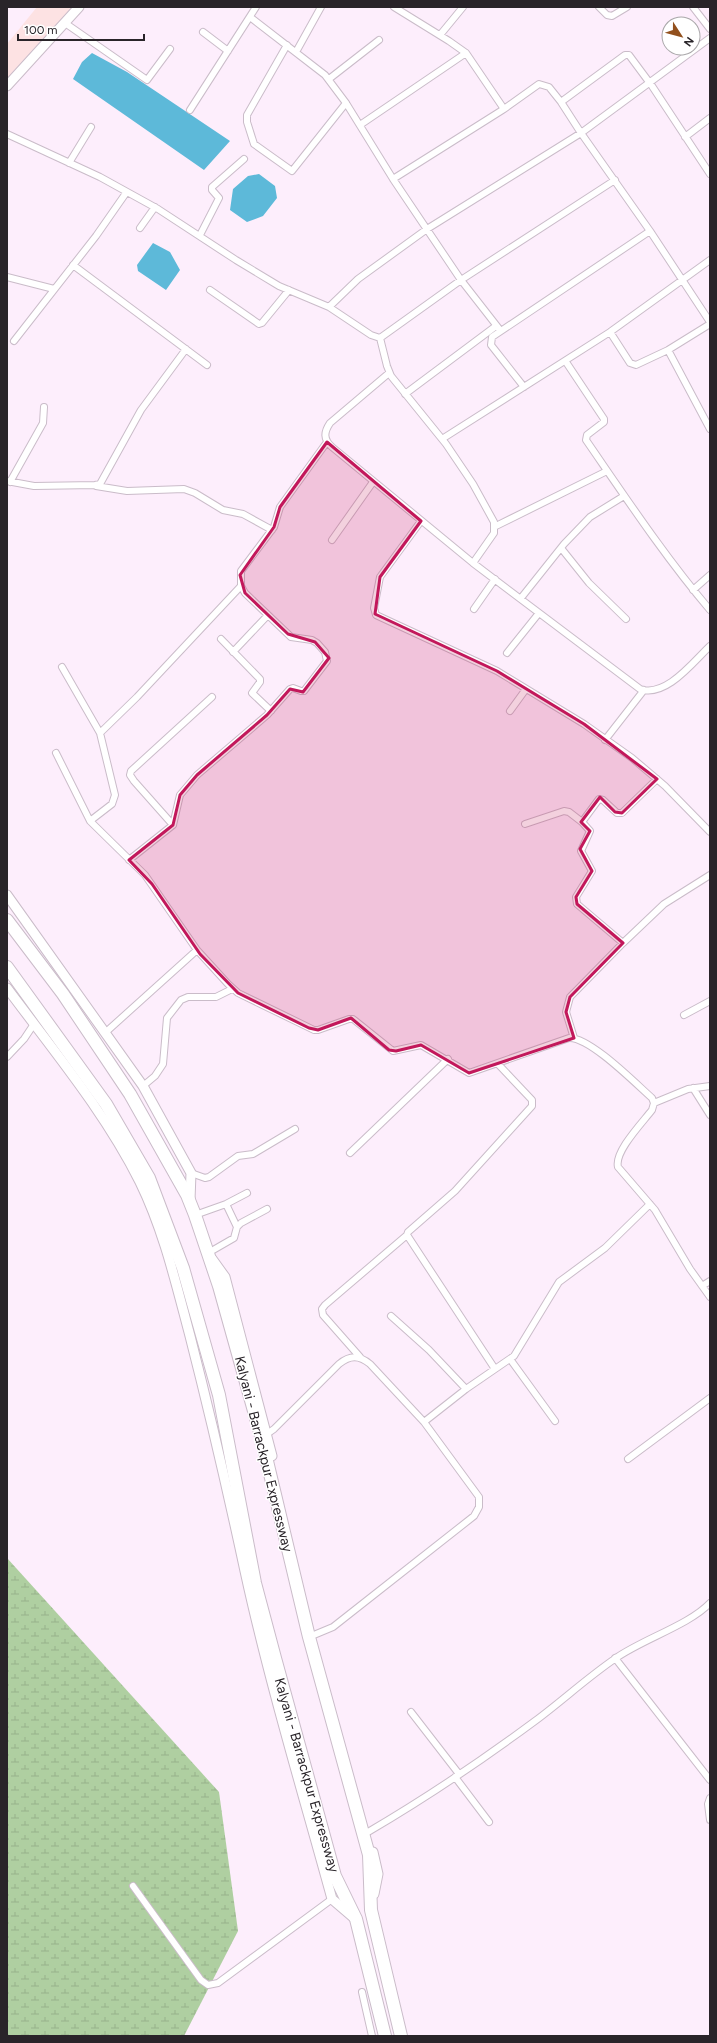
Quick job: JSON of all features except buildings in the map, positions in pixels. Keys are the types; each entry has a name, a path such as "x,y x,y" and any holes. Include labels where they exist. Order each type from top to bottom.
{"highway":[{"name":"Kalyani - Barrackpur Expressway","path":"7,920 63,994 130,1094 190,1202 195,1215 264,1435 311,1636 369,1855 371,1910 401,2036"},
{"name":"Kalyani - Barrackpur Expressway","path":"7,967 106,1104 150,1178 189,1285 219,1395 271,1661 334,1876 356,1919 385,2036"}],"street":[{"path":"7,86 79,7"},
{"path":"190,110 256,7"},
{"path":"296,52 321,7"},
{"path":"394,7 466,53 504,109"},
{"path":"440,35 462,7"},
{"path":"599,7 606,15 612,16 627,7"},
{"path":"694,7 710,29"},
{"path":"250,18 325,74 346,103 393,179 460,280 498,328"},
{"path":"65,24 147,80 170,49"},
{"path":"203,32 228,51"},
{"path":"329,308 358,279 427,229 580,133 710,38"},
{"path":"328,79 379,40"},
{"path":"287,46 247,116 248,128 254,144 290,171 294,171 346,103"},
{"path":"360,125 466,53"},
{"path":"561,102 627,55 631,56 710,174"},
{"path":"393,179 504,109 539,84 545,84 561,102 580,133 615,180 710,323 668,350 634,365 610,332"},
{"path":"686,137 710,118"},
{"path":"69,163 91,127"},
{"path":"7,134 100,177 126,193 155,207 200,234 236,260 288,290 329,308 371,335 380,338"},
{"path":"200,234 218,199 218,196 212,190 212,187 244,159"},
{"path":"380,338 460,280 615,180"},
{"path":"14,341 126,193"},
{"path":"140,228 155,207"},
{"path":"405,394 498,328 650,231"},
{"path":"442,439 566,362 710,260"},
{"path":"73,265 207,365"},
{"path":"7,277 54,289"},
{"path":"210,290 259,324 262,323 288,290"},
{"path":"498,328 492,337 491,345 524,387"},
{"path":"380,338 389,373 442,439 472,484 496,526"},
{"path":"95,485 102,481 141,410 186,349"},
{"path":"668,350 710,429"},
{"path":"566,362 604,419 604,422 587,435 586,438 624,496 693,590 710,610"},
{"path":"389,373 330,423 325,432 327,442 373,482 473,563 635,686 644,690 656,690 668,685 710,646"},
{"path":"44,406 44,420 8,482 34,486 95,485 128,491 184,489 195,492 223,510 243,514 272,530"},
{"path":"129,860 172,825 182,792 197,775 270,711 292,688 304,691 328,658 325,652 315,642 291,637 245,593 241,586 240,575 244,567 272,530 280,507 327,442"},
{"path":"473,563 491,538 496,526 608,471"},
{"path":"332,540 373,482"},
{"path":"521,598 561,548 595,512 624,496"},
{"path":"421,521 380,577 374,608 376,615 486,666 526,689 605,740 632,758 657,779 679,799 710,832"},
{"path":"561,548 591,586 626,619"},
{"path":"693,590 710,575"},
{"path":"474,609 495,579"},
{"path":"100,733 137,697 241,586"},
{"path":"507,653 539,613"},
{"path":"233,652 268,615"},
{"path":"221,639 260,679 260,682 252,693 270,711"},
{"path":"62,666 100,733 115,794 112,804 90,821"},
{"path":"510,711 526,689"},
{"path":"605,740 644,690"},
{"path":"172,825 134,781 130,775 131,771 212,697"},
{"path":"56,753 90,821 152,884 197,950 232,989 314,1030 318,1030 349,1018 356,1021 393,1052 421,1045 448,1059 469,1073 574,1038"},
{"path":"582,822 599,799 603,800 615,812 622,813 657,779"},
{"path":"525,824 564,811 569,812 582,822 590,831 581,851 592,871 576,897 577,904 623,943"},
{"path":"710,876 672,898 623,943 570,997 566,1012 574,1038 607,1058 652,1098 654,1103 652,1110 620,1152 617,1162 621,1172 650,1204 710,1297"},
{"path":"7,895 143,1086 191,1173 190,1202"},
{"path":"106,1032 197,950"},
{"path":"7,988 116,1140 140,1182 170,1257 222,1464 246,1576 271,1661 332,1899 356,1919"},
{"path":"143,1086 156,1076 163,1064 167,1018 181,1000 188,997 216,997 232,989"},
{"path":"684,1015 710,1001"},
{"path":"7,1056 24,1039 34,1024"},
{"path":"350,1154 448,1059"},
{"path":"371,1910 378,1874 368,1832 311,1636 338,1623 477,1512 479,1497 424,1422 370,1364 360,1356 323,1315 323,1307 407,1236 408,1232 455,1191 532,1106 532,1100 498,1064"},
{"path":"654,1103 693,1088 710,1086"},
{"path":"693,1088 710,1115"},
{"path":"191,1173 206,1178 209,1177 238,1156 253,1154 295,1129"},
{"path":"195,1215 226,1204 247,1193"},
{"path":"208,1253 234,1238 237,1227 226,1204"},
{"path":"424,1422 466,1389 510,1359 519,1349 559,1282 605,1248 650,1204"},
{"path":"237,1227 267,1209"},
{"path":"407,1236 495,1369"},
{"path":"702,1286 710,1281"},
{"path":"390,1316 429,1350 466,1389"},
{"path":"264,1435 339,1364 351,1357 360,1356"},
{"path":"510,1359 555,1421"},
{"path":"628,1459 710,1398"},
{"path":"368,1832 457,1776 536,1720 615,1658 646,1640 693,1617 710,1603"},
{"path":"615,1658 710,1780"},
{"path":"411,1712 489,1822"},
{"path":"710,1798 708,1804 710,1820"},
{"path":"133,1886 201,1980 208,1985 218,1983 332,1899"},
{"path":"362,1992 372,2036"}],"highlighted area":[{"path":"327,442 421,521 380,577 375,614 497,671 584,724 657,779 622,813 615,812 600,797 581,822 590,831 580,849 592,871 576,897 577,904 623,943 570,997 566,1012 574,1038 469,1073 421,1045 396,1051 389,1050 351,1018 318,1030 309,1028 238,993 200,954 152,884 129,860 173,825 180,795 197,775 267,715 290,689 303,692 329,658 315,642 288,634 245,593 240,575 274,527 280,507"}],"shaded area":[{"path":"37,7 76,7 7,82 7,44"}],"green space":[{"path":"7,1558 219,1792 238,1931 184,2036 7,2036"}],"water":[{"path":"92,53 127,72 230,141 204,170 73,79 82,62"},
{"path":"259,174 275,186 277,198 263,216 247,222 230,210 233,189 248,176"},
{"path":"153,243 170,252 180,270 166,290 138,271 137,265"}]}
